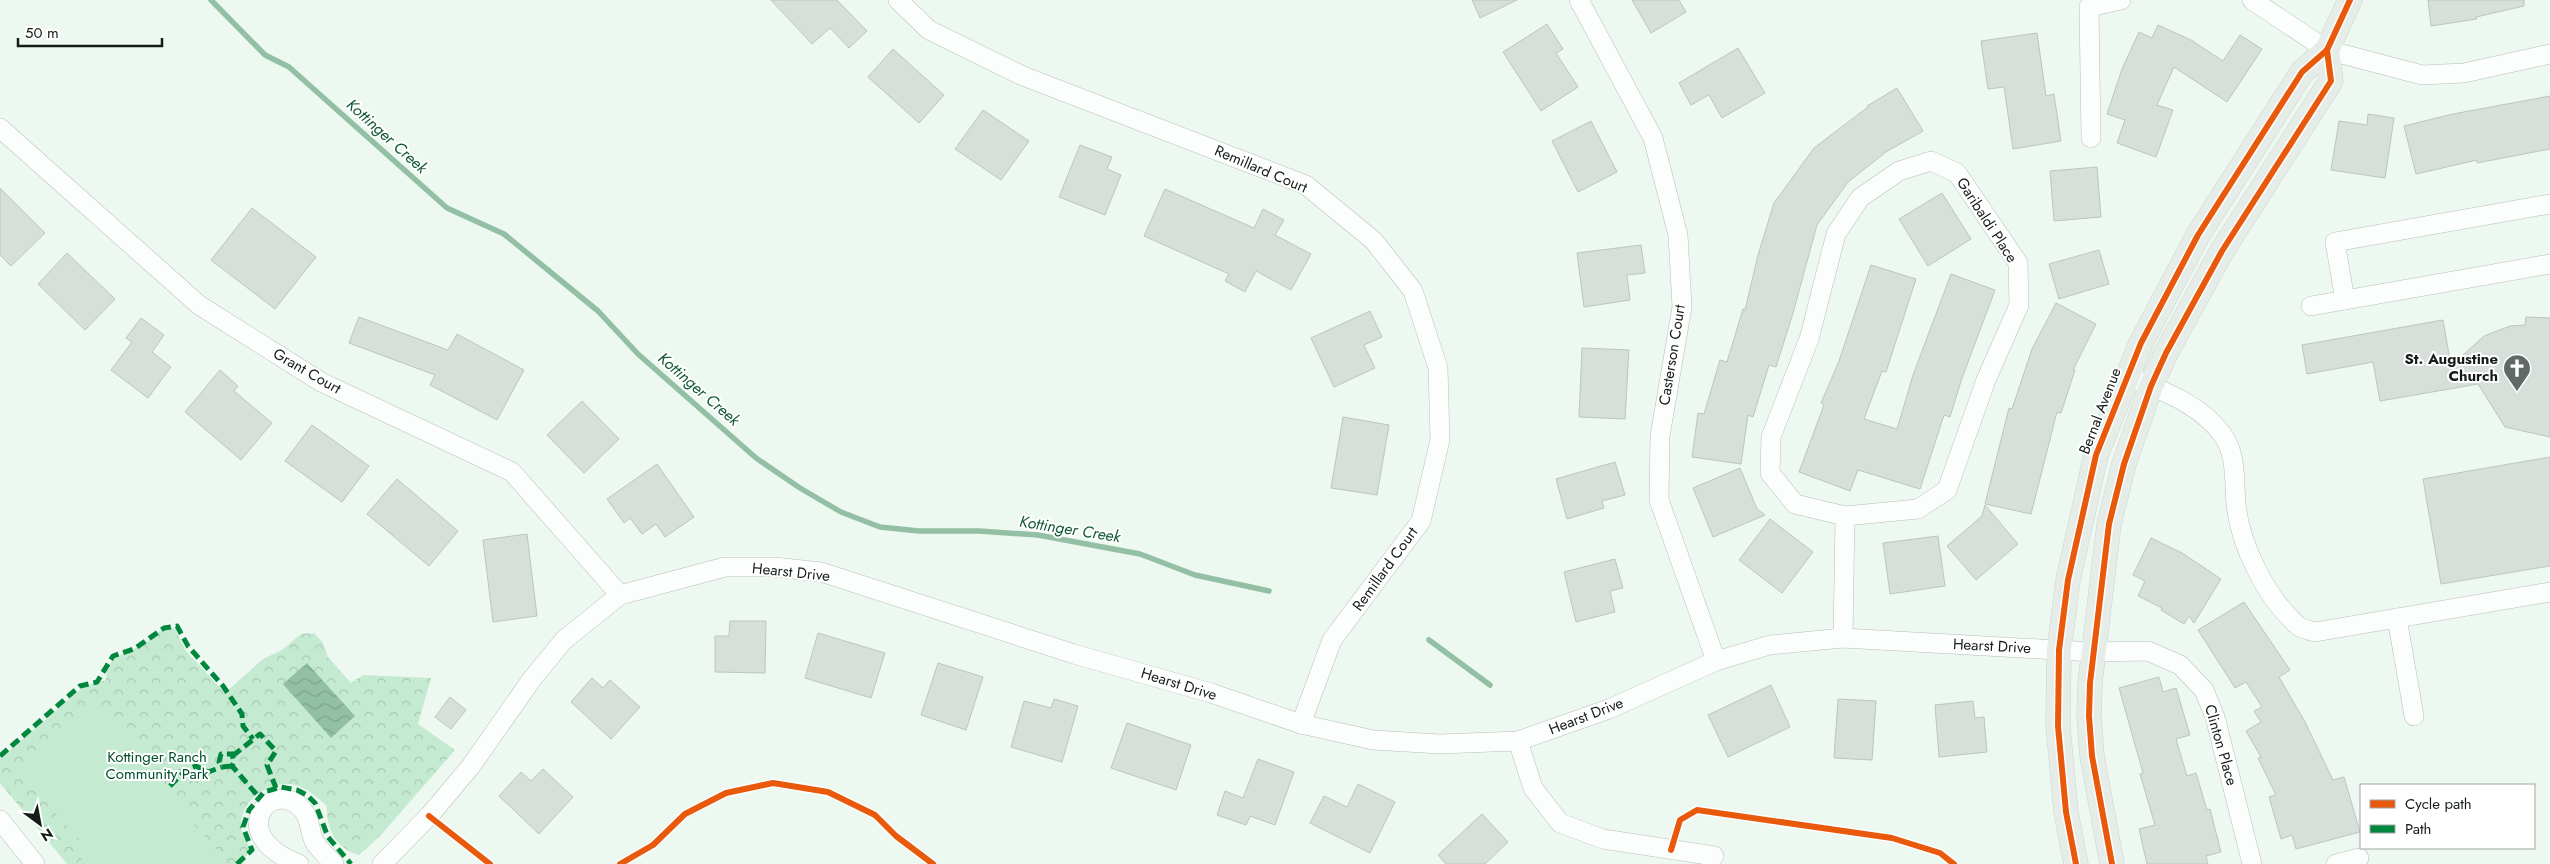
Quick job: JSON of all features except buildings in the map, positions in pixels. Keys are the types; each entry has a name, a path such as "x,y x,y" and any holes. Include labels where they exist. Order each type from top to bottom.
{"main road":[{"name":"Bernal Avenue","path":"2076,864 2066,812 2058,726 2059,650 2068,580 2096,454 2141,342 2198,236 2302,72 2327,50 2350,0"},
{"path":"2112,864 2092,756 2089,716 2093,652 2109,524 2124,464 2151,386 2222,251 2331,81 2327,50"}],"street":[{"name":"Remillard Court","path":"898,0 929,30 1022,76 1306,185 1374,241 1413,291 1438,368 1440,440 1421,521 1386,571 1332,640 1301,724"},
{"name":"Casterson Court","path":"1579,0 1653,138 1678,235 1682,307 1660,436 1660,500 1716,661"},
{"path":"2091,138 2090,7 2121,0"},
{"path":"2252,0 2327,50 2422,75 2464,73 2550,54"},
{"name":"Grant Court","path":"0,128 199,305 321,382 512,472 620,595"},
{"name":"Garibaldi Place","path":"1931,161 1957,173 2018,263 2019,305 1986,380 1947,490 1918,509 1845,516 1795,504 1770,473 1771,437 1809,339 1836,234 1860,198 1899,171 1931,161"},
{"path":"2346,300 2335,242 2550,204"},
{"path":"2311,306 2550,264"},
{"path":"2127,375 2198,409 2223,435 2236,470 2236,504 2242,539 2251,559 2277,602 2298,627 2314,632 2550,592"},
{"path":"1843,638 1845,516"},
{"name":"Hearst Drive","path":"382,864 429,816 471,766 532,679 564,640 620,595 725,567 774,567 821,572 1074,654 1211,693 1301,724 1373,740 1440,744 1518,741 1609,709 1716,661 1770,645 1843,638 2093,652"},
{"path":"2397,618 2414,716"},
{"name":"Clinton Place","path":"2093,652 2148,651 2167,657 2180,665 2204,690 2215,717 2252,864"},
{"path":"1518,741 1533,788 1560,823 1603,839 1714,856"},
{"path":"299,864 272,850 261,835 257,822 260,812 267,804 280,800 290,800 302,809 311,823 314,841 334,864"},
{"path":"0,820 35,864"},
{"path":"2336,864 2359,858"}],"green space":[{"name":"Kottinger Ranch Community Park","path":"166,626 175,629 186,651 225,693 263,659 282,650 301,634 314,633 323,643 328,657 351,683 363,675 431,678 418,724 455,750 380,836 359,855 344,848 334,836 328,822 327,806 304,788 286,784 267,788 251,800 246,808 242,817 241,829 252,850 237,864 67,864 0,783 0,759 83,687 106,680 109,666 115,658 144,644"},
{"path":"96,699 164,777 158,783 227,862 224,864 86,864 77,854 85,846 16,769"}],"water":[{"path":"307,663 355,716 331,738 283,684"}],"waterway":[{"name":"Kottinger Creek","path":"211,0 265,55 289,67 447,208 504,234 598,311 638,354 756,458 800,488 841,512 880,527 919,531 979,531 1038,535 1140,554 1195,575 1269,591"},
{"name":"Kottinger Creek","path":"1429,640 1490,685"}],"marked path":[{"path":"0,756 80,686 97,682 113,656 134,649 164,628 177,626 188,646 223,686 242,714 243,726 253,739"},
{"path":"232,754 235,754 260,734 276,751 267,765 276,788"},
{"path":"232,766 222,767 219,762 221,754 232,754 234,762 232,766 258,796"},
{"path":"170,786 186,770 196,766 208,772 222,767"},
{"path":"237,864 252,850 243,827 249,810 264,792 281,787 297,790 307,795 315,803 328,837 351,864"}],"cycle path":[{"path":"2076,864 2066,812 2058,726 2059,650 2068,580 2096,455 2141,343 2198,235 2302,72 2327,50 2350,0"},
{"path":"2112,864 2092,756 2089,716 2090,683 2109,524 2124,464 2151,386 2166,353 2222,251 2331,81 2327,50"},
{"path":"620,864 653,845 685,814 726,793 773,783 828,792 875,815 896,836 933,864"},
{"path":"1671,850 1680,820 1697,810 1892,838 1940,853 1954,864"},
{"path":"429,816 490,864"}],"place":[{"name":"St. Augustine Church","path":"2517,392"}]}
